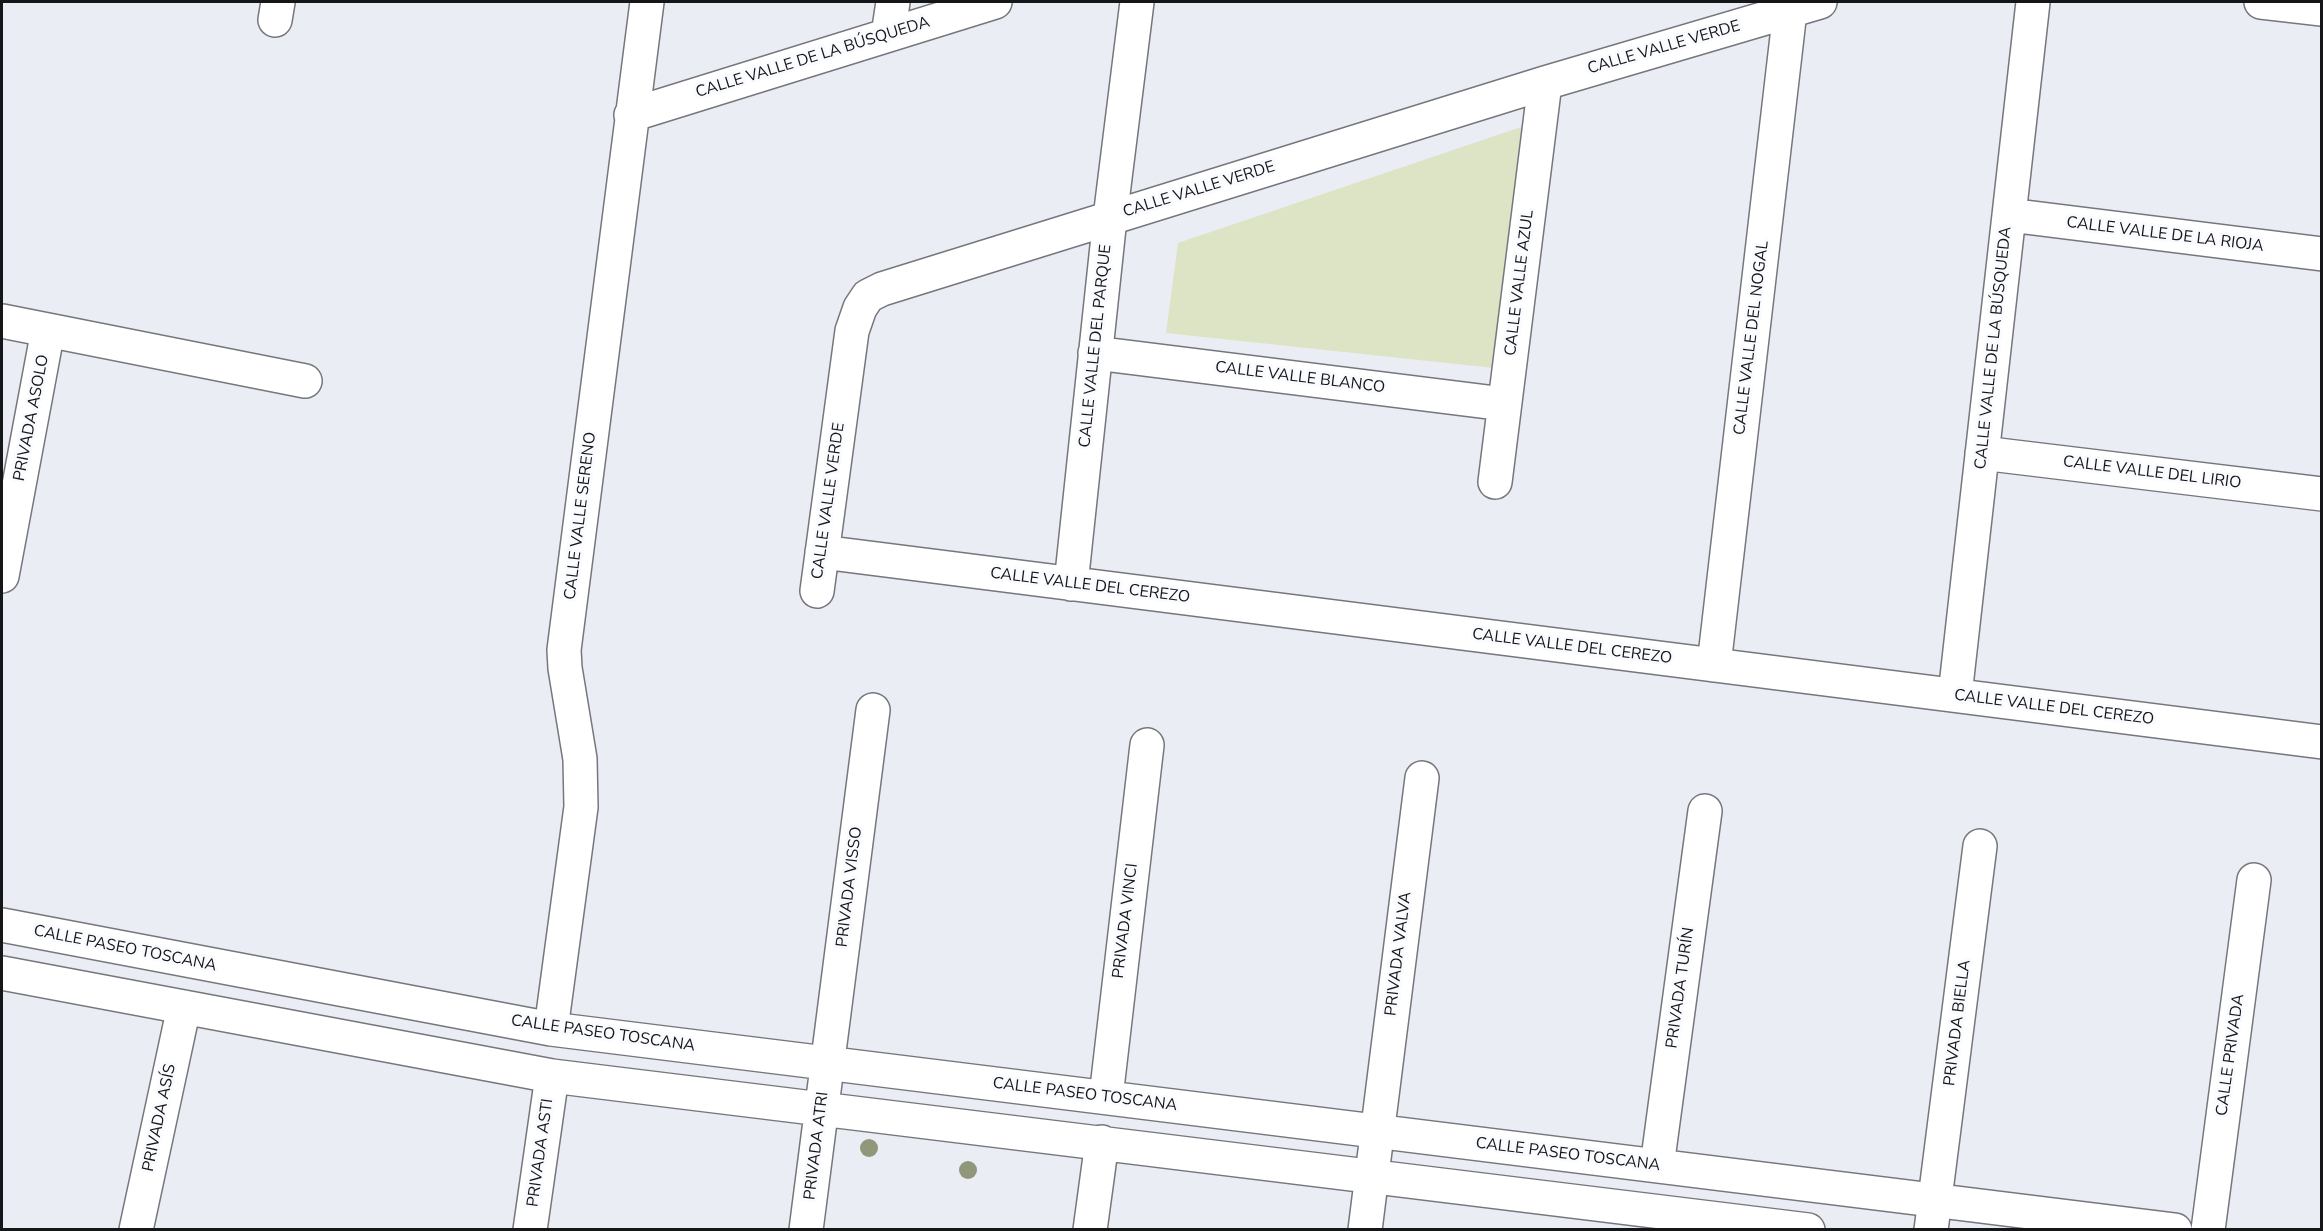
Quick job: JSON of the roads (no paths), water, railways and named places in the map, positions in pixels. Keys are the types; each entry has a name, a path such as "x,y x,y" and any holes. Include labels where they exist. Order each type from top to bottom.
{"street":[{"name":"CALLE VALLE SERENO","path":"551,1029 581,807 580,759 564,650 647,2"},
{"path":"888,35 893,2"},
{"name":"CALLE VALLE DE LA BÚSQUEDA","path":"631,115 995,2"},
{"name":"CALLE VALLE DEL PARQUE","path":"1071,584 1110,218 1137,2"},
{"name":"CALLE VALLE DE LA BÚSQUEDA","path":"1955,695 2033,2"},
{"path":"2261,2 2322,9"},
{"name":"CALLE VALLE VERDE","path":"817,591 852,331 860,308 868,296 882,289 1545,83 1805,6"},
{"name":"CALLE VALLE DEL NOGAL","path":"1714,665 1805,6"},
{"name":"CALLE VALLE AZUL","path":"1495,482 1545,83"},
{"name":"CALLE VALLE DE LA RIOJA","path":"2009,215 2322,254"},
{"path":"2,321 305,381"},
{"name":"PRIVADA ASOLO","path":"2,576 48,330"},
{"name":"CALLE VALLE BLANCO","path":"1095,353 1504,404"},
{"name":"CALLE VALLE DEL LIRIO","path":"1982,453 2322,494"},
{"name":"CALLE VALLE DEL CEREZO","path":"822,552 2322,742"},
{"name":"PRIVADA VISSO","path":"827,1063 873,710"},
{"name":"PRIVADA VINCI","path":"1106,1097 1147,745"},
{"name":"PRIVADA VALVA","path":"1365,1230 1422,778"},
{"name":"PRIVADA TURÍN","path":"1657,1166 1705,810"},
{"name":"PRIVADA BIELLA","path":"1933,1215 1980,846"},
{"name":"CALLE PRIVADA","path":"2208,1230 2254,880"},
{"name":"CALLE PASEO TOSCANA","path":"2,926 551,1029 1657,1166 1933,1215 2175,1230"},
{"path":"2,972 552,1076 1371,1176 1647,1220 1808,1230"},
{"name":"PRIVADA ASÍS","path":"136,1230 184,1007"},
{"name":"PRIVADA ATRI","path":"806,1230 827,1063"},
{"name":"PRIVADA ASTI","path":"530,1230 552,1076"},
{"path":"1090,1230 1102,1142"}]}
